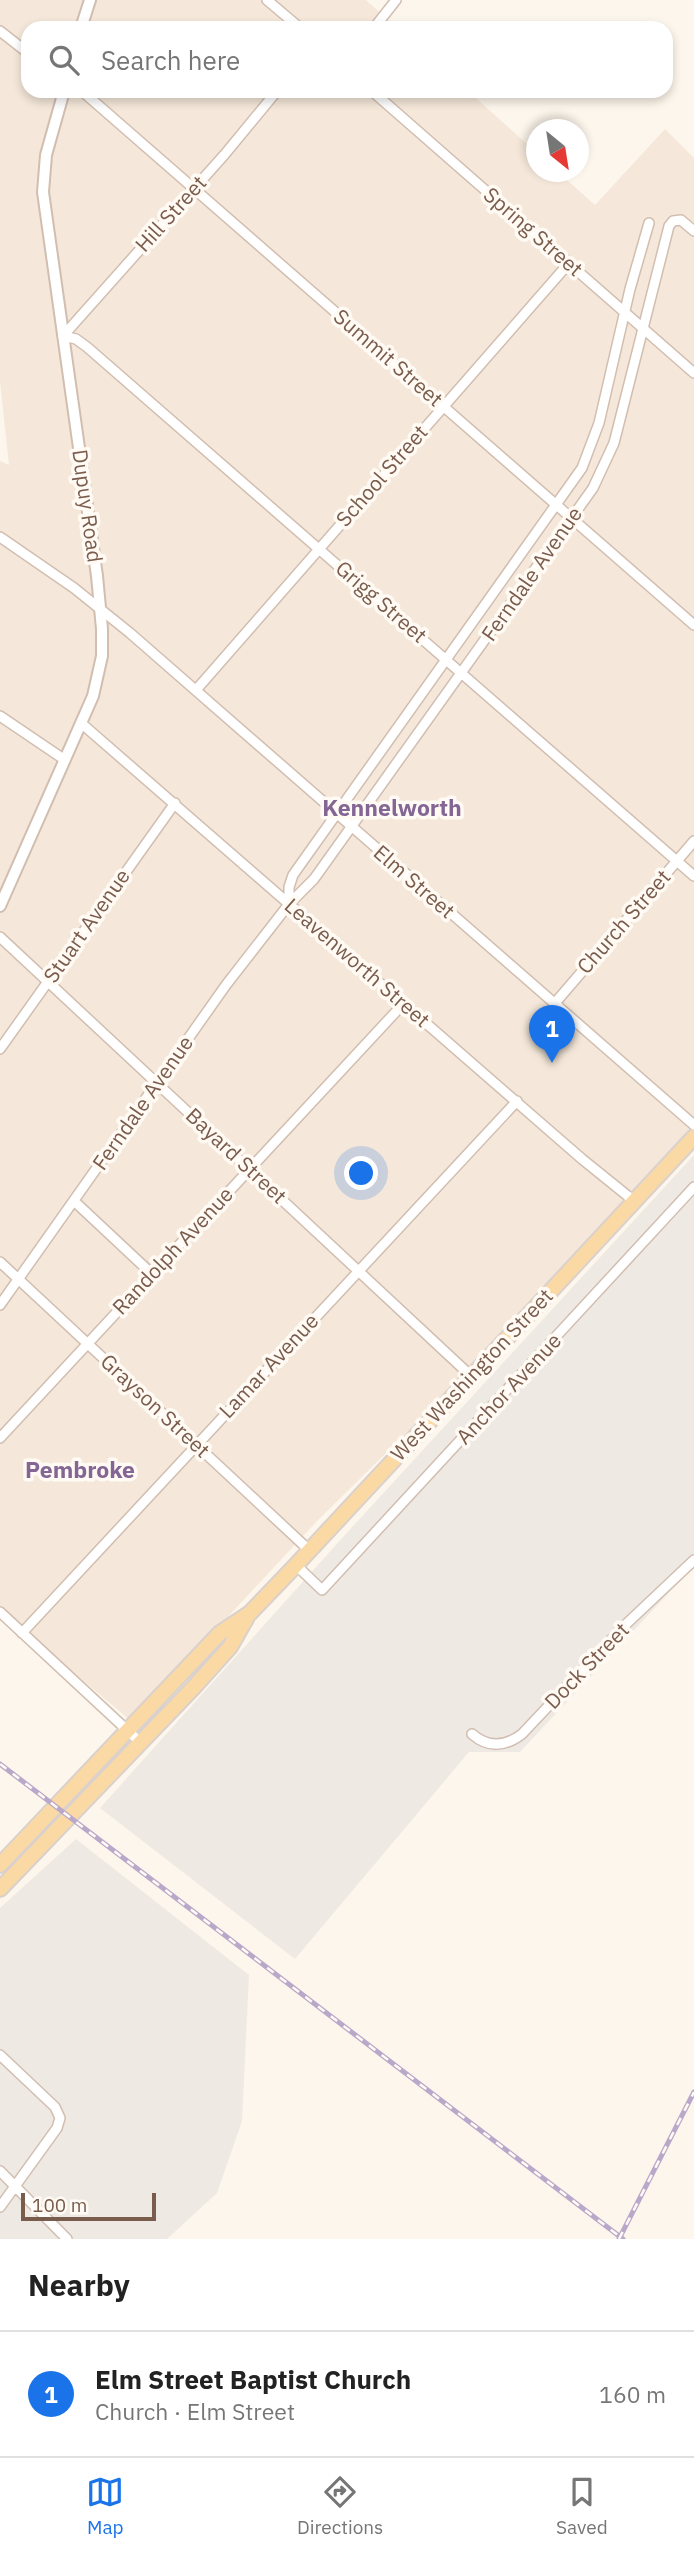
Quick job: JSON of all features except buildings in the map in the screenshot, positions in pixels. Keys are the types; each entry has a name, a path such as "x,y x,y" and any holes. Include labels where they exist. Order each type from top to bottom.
{"main road":[{"name":"West Washington Street","path":"0,1865 220,1633 250,1613 296,1565 694,1137"},
{"name":"West Washington Street","path":"0,1889 230,1647 250,1613"}],"street":[{"path":"83,21 90,0"},
{"path":"267,0 292,21"},
{"path":"380,21 396,0"},
{"path":"0,31 21,48"},
{"name":"Dupuy Road","path":"1,899 82,723 93,696 100,667 101,609 42,180 62,98"},
{"name":"Summit Street","path":"90,98 694,625"},
{"name":"Hill Street","path":"63,336 271,98"},
{"name":"Spring Street","path":"380,98 694,373"},
{"name":"Ferndale Avenue","path":"0,1305 226,985 289,904 314,879 601,475 611,452 669,226 673,221 681,220 694,231"},
{"name":"Ferndale Avenue","path":"289,904 289,887 293,876 582,468 595,438 649,223"},
{"name":"School Street","path":"196,690 569,263"},
{"name":"Grigg Street","path":"63,336 87,347 694,876"},
{"name":"Elm Street","path":"0,537 101,609 694,1125"},
{"path":"0,716 65,760"},
{"name":"Leavenworth Street","path":"82,723 582,1159 634,1201"},
{"name":"Stuart Avenue","path":"0,1049 175,803"},
{"name":"Church Street","path":"555,1003 694,841"},
{"name":"Bayard Street","path":"0,937 471,1376"},
{"name":"Randolph Avenue","path":"0,1438 404,1003"},
{"name":"Lamar Avenue","path":"22,1633 517,1101"},
{"name":"Anchor Avenue","path":"296,1565 322,1590 694,1187"},
{"path":"75,1201 152,1273"},
{"name":"Grayson Street","path":"0,1262 309,1550"},
{"name":"Dock Street","path":"472,1734 485,1743 495,1745 505,1744 522,1734 622,1628 694,1560"},
{"path":"0,1612 141,1743"},
{"path":"0,2055 55,2107 60,2118 57,2128 0,2207"},
{"path":"0,2171 67,2239"}],"shaded area":[{"path":"0,0 366,0 389,21 21,21 21,98 476,98 526,143 526,182 569,182 595,205 665,129 694,158 694,1150 317,1521 131,1721 0,1610 0,461 9,465 0,381"},
{"path":"694,1155 694,1566 520,1752 469,1752 295,1959 100,1808 343,1537"},
{"path":"76,1839 249,1975 242,2121 217,2193 167,2239 0,2239 0,1908"}],"railway":[{"path":"0,1764 623,2239"},
{"path":"619,2239 694,2092"}],"place":[{"name":"Elm Street Baptist Church","path":"552,1063"}],"district":[{"name":"Kennelworth","path":"392,808"},
{"name":"Pembroke","path":"80,1470"}]}
